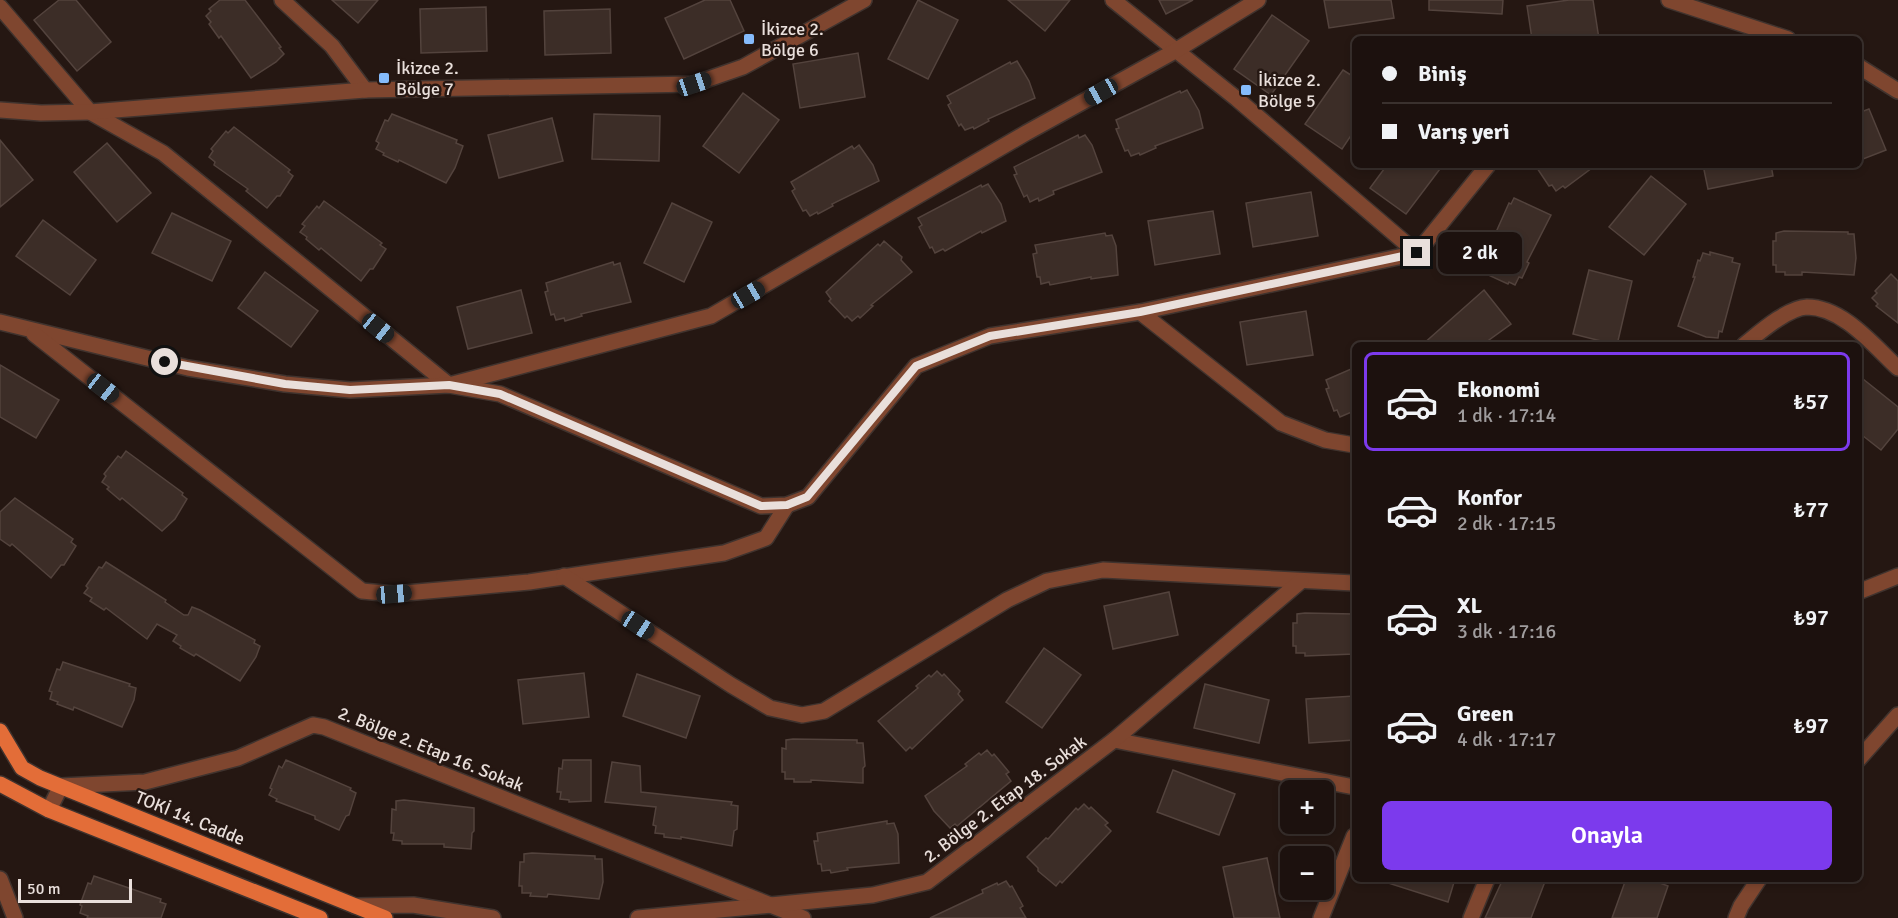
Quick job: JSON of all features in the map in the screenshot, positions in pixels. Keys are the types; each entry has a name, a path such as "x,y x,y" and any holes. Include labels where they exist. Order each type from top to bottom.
{"main road":[{"name":"TOKİ 14. Cadde","path":"0,731 22,768 385,918"},
{"path":"0,784 49,810 321,918"}],"street":[{"path":"282,0 332,46 365,90"},
{"path":"0,110 41,113 90,112 365,90 694,84 743,67 864,0"},
{"path":"1113,0 1365,206 1417,253"},
{"path":"0,322 188,368 285,384 350,390 449,385 711,316 1026,133 1175,51 1258,0"},
{"path":"1669,0 1779,36"},
{"path":"0,7 90,112 163,153 449,385 500,394 761,506 787,505 807,497 916,366 990,336 1140,312 1417,253 1486,168"},
{"path":"1862,68 1898,91"},
{"path":"1748,342 1775,320 1806,307 1836,314 1898,368"},
{"path":"1140,312 1281,423 1325,440 1352,444"},
{"path":"29,330 362,591 394,594 564,576 724,553 766,538 787,505"},
{"path":"564,576 770,708 802,715 824,711 1007,600 1047,581 1103,570 1352,583"},
{"path":"1862,590 1898,576"},
{"name":"2. Bölge 2. Etap 18. Sokak","path":"638,918 873,895 927,882 1114,740 1301,581"},
{"path":"1862,756 1898,715"},
{"name":"2. Bölge 2. Etap 16. Sokak","path":"61,786 145,782 238,758 313,725 324,727 803,918"},
{"path":"1114,740 1352,787"},
{"path":"49,810 61,786"},
{"path":"1321,918 1352,841"},
{"path":"0,879 15,918"},
{"path":"1471,918 1486,882"},
{"path":"1736,918 1757,882"},
{"path":"355,906 413,904 493,918"}],"building":[{"path":"59,0 76,0 111,42 77,71 34,20"},
{"path":"220,0 245,0 284,54 251,78 221,36 219,38 209,24 211,22 206,16 211,11 209,9"},
{"path":"332,0 378,0 358,23"},
{"path":"705,0 730,0 744,31 684,59 665,18"},
{"path":"918,0 958,20 928,79 888,59"},
{"path":"1008,0 1070,0 1045,31"},
{"path":"1159,0 1193,0 1166,14"},
{"path":"1324,0 1391,0 1394,18 1329,28"},
{"path":"1429,0 1503,0 1502,14 1429,10"},
{"path":"1569,0 1593,0 1599,36 1532,36 1527,6"},
{"path":"486,7 487,51 421,53 420,9"},
{"path":"610,9 611,53 545,55 544,11"},
{"path":"1272,15 1309,41 1271,95 1234,69"},
{"path":"858,53 865,97 800,108 793,64"},
{"path":"1017,61 1029,81 1035,98 988,119 989,121 974,129 973,127 965,130 961,124 959,126 948,105 951,103 947,96 1010,62 1011,64"},
{"path":"1343,70 1352,76 1352,134 1342,149 1305,124"},
{"path":"1187,90 1199,111 1203,128 1155,146 1156,148 1140,155 1139,153 1131,156 1128,150 1125,151 1116,129 1119,128 1116,120 1180,91 1181,93"},
{"path":"743,93 779,120 739,173 703,146"},
{"path":"1869,109 1886,150 1862,159 1862,112"},
{"path":"392,114 457,140 456,143 463,146 455,168 446,183 399,160 398,162 383,155 384,153 376,149 379,143 376,141 385,120 388,121"},
{"path":"594,114 660,116 659,161 592,159"},
{"path":"552,118 563,161 499,178 488,135"},
{"path":"234,127 290,170 288,172 293,176 280,196 277,196 267,208 246,191 248,189 214,165 215,162 209,157 213,151 211,149 226,131 228,133"},
{"path":"1078,135 1079,138 1085,135 1092,145 1102,172 1053,191 1054,194 1039,201 1038,198 1030,202 1027,195 1024,197 1014,175 1017,174 1014,167"},
{"path":"0,140 33,180 0,207"},
{"path":"107,143 151,193 117,222 74,172"},
{"path":"859,145 873,165 879,181 832,204 833,206 818,214 817,212 810,216 806,210 803,211 792,191 795,189 791,182 852,146 854,149"},
{"path":"1385,168 1441,168 1406,214 1370,188"},
{"path":"1537,168 1592,168 1565,188 1563,186 1556,191 1552,185 1549,186"},
{"path":"1704,168 1772,168 1773,176 1708,189"},
{"path":"1651,176 1686,204 1644,255 1609,227"},
{"path":"988,184 1001,204 1006,221 982,233 981,231 945,251 943,249 935,253 919,227 922,225 918,218 981,185 982,187"},
{"path":"1311,192 1318,236 1253,247 1246,203"},
{"path":"1514,198 1551,215 1527,262 1529,263 1522,278 1519,277 1515,285 1486,274 1488,271 1480,268 1509,203 1511,204"},
{"path":"324,201 382,243 380,245 386,249 373,269 370,269 361,281 321,248 319,250 300,232 305,226 302,224"},
{"path":"672,203 712,222 684,282 644,263"},
{"path":"1213,211 1220,254 1155,265 1148,221"},
{"path":"172,213 231,241 212,281 152,253"},
{"path":"43,220 96,260 70,295 16,256"},
{"path":"1784,231 1854,234 1856,258 1854,275 1802,272 1802,275 1785,275 1785,272 1776,272 1776,265 1773,265 1773,241 1776,241 1776,233"},
{"path":"1105,233 1106,236 1112,235 1116,246 1118,275 1091,279 1091,277 1050,285 1049,282 1041,284 1040,277 1037,277 1033,254 1037,253 1035,245"},
{"path":"884,241 902,257 901,260 912,272 871,305 873,306 860,318 858,316 852,321 847,316 845,318 829,301 831,299 826,292"},
{"path":"1710,252 1733,258 1732,262 1740,264 1722,332 1719,331 1718,338 1706,337 1678,326 1695,277 1693,277 1698,260 1700,261 1703,253 1710,255"},
{"path":"613,262 614,265 620,263 631,302 581,314 582,316 565,321 564,318 556,320 554,314 551,315 545,292 548,291 546,283"},
{"path":"1589,270 1632,281 1618,342 1605,342 1573,334"},
{"path":"265,272 318,311 291,347 238,308"},
{"path":"1891,274 1898,281 1898,323 1876,306 1878,304 1872,298 1877,293 1875,291"},
{"path":"521,290 532,333 468,349 457,307"},
{"path":"1484,290 1511,324 1486,342 1425,342"},
{"path":"1306,311 1313,355 1247,365 1240,322"},
{"path":"0,365 59,400 36,438 0,417"},
{"path":"1352,369 1352,412 1340,417 1337,410 1334,411 1326,389 1329,388 1326,380"},
{"path":"1862,378 1898,407 1898,429 1881,450 1862,435"},
{"path":"126,451 183,493 182,495 187,499 175,519 162,531 122,498 120,500 102,482 106,476 104,474 118,456 121,458"},
{"path":"15,498 73,539 71,542 76,546 64,565 61,565 51,578 12,544 10,546 0,539 0,512"},
{"path":"106,562 166,600 165,602 184,615 188,615 192,607 255,640 254,643 260,646 256,657 240,681 196,654 194,656 180,648 181,646 173,641 177,635 157,624 147,639 106,608 104,610 90,601 92,598 84,593 88,588 86,586 99,567 102,568"},
{"path":"1169,592 1178,635 1113,649 1104,606"},
{"path":"1297,614 1352,614 1352,654 1305,656 1305,653 1296,653 1296,646 1293,646 1293,623 1297,623"},
{"path":"1044,648 1081,675 1042,728 1006,702"},
{"path":"63,662 136,688 134,700 122,727 74,707 73,710 57,704 58,702 50,699 52,692 49,691 57,669 60,670"},
{"path":"937,671 942,676 944,674 960,691 958,694 963,700 912,749 910,747 906,751 878,721 918,688 916,686"},
{"path":"584,673 589,717 523,724 518,680"},
{"path":"637,674 700,696 686,738 623,716"},
{"path":"1205,684 1269,700 1259,743 1194,728"},
{"path":"1352,696 1352,740 1309,743 1306,699"},
{"path":"786,740 857,740 857,743 863,743 865,766 863,783 811,780 811,782 794,782 794,779 785,779 785,772 782,772 782,748 786,749"},
{"path":"987,750 992,756 994,754 1009,772 1006,774 1011,781 957,826 955,824 950,828 934,811 925,796 967,766 965,764 979,753 981,755"},
{"path":"286,760 351,788 350,790 356,793 349,815 346,816 339,830 315,819 315,816 276,801 277,799 269,795 279,766 282,768"},
{"path":"563,760 591,760 591,801 569,802 569,800 560,799 561,792 557,792 559,768 562,769"},
{"path":"612,762 640,766 641,792 732,802 731,805 738,806 737,829 734,831 732,846 681,837 681,839 664,837 664,834 655,833 656,826 653,825 656,807 605,802"},
{"path":"1173,770 1235,794 1219,835 1157,812"},
{"path":"396,801 474,808 471,849 444,847 444,844 402,844 402,841 393,840 392,809 396,810"},
{"path":"1084,804 1089,809 1091,807 1108,823 1105,825 1111,831 1062,883 1060,881 1056,886 1038,871 1038,868 1027,857 1046,838 1048,839 1076,808 1078,810"},
{"path":"887,821 887,824 894,823 898,834 899,863 847,868 848,870 831,873 830,870 822,871 821,864 818,864 814,841 818,841 817,833"},
{"path":"524,854 595,856 595,859 602,859 603,882 599,899 548,894 547,897 530,896 531,893 522,893 522,886 519,886 520,862 524,862"},
{"path":"1267,858 1280,918 1234,918 1223,867"},
{"path":"94,876 161,899 160,902 166,904 161,918 87,918 88,916 80,913 82,906 80,905 88,883 91,884"},
{"path":"1006,881 1010,887 1012,886 1023,906 1020,908 1026,918 930,918 983,893 982,890"},
{"path":"1385,882 1454,882 1448,902"},
{"path":"1502,882 1545,882 1531,918 1485,918"},
{"path":"1625,882 1660,882 1668,886 1657,918 1612,918"}],"place":[{"name":"İkizce 2. Bölge 6","path":"749,39"},
{"name":"İkizce 2. Bölge 7","path":"384,78"},
{"name":"İkizce 2. Bölge 5","path":"1246,90"}],"route":[{"path":"165,362 285,384 350,390 449,385 500,394 761,506 787,505 807,497 916,366 990,336 1140,312 1417,253"}]}
